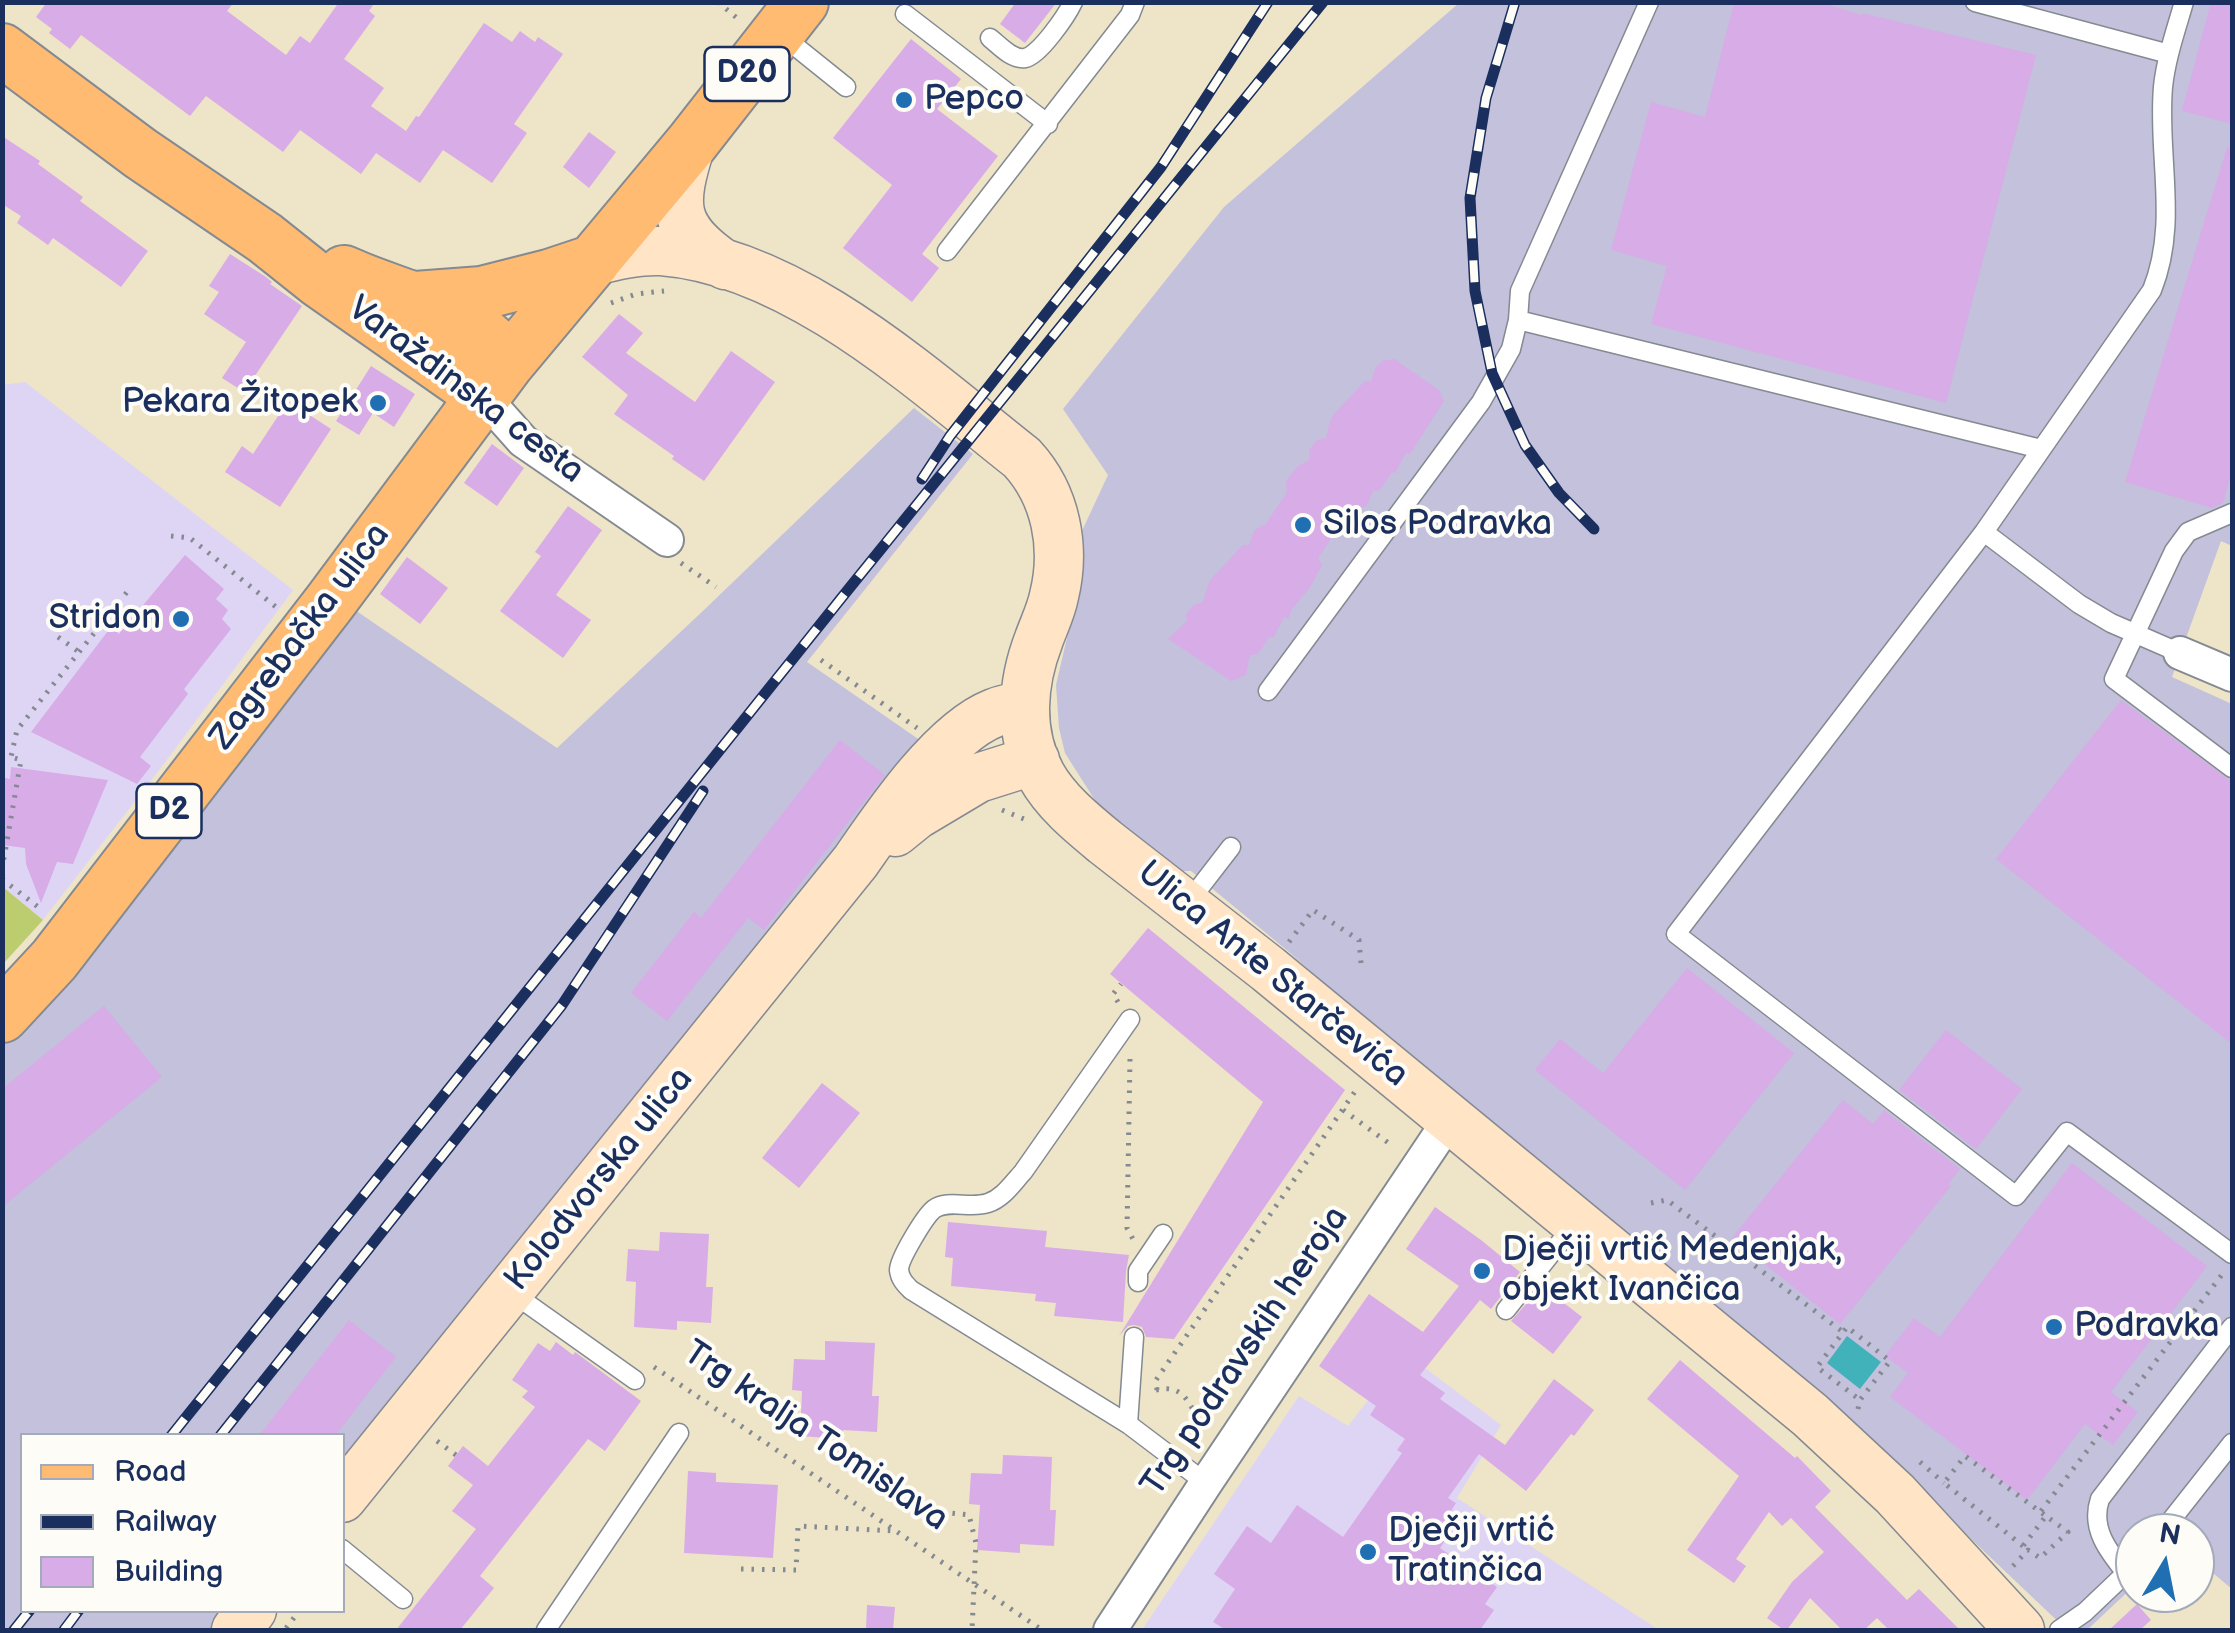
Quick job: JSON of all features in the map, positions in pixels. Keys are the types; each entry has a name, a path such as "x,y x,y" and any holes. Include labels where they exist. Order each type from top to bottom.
{"main road":[{"name":"D20","path":"496,380 690,144 776,21"},
{"name":"Varaždinska cesta","path":"9,68 264,238 319,281 496,380 502,350 480,331 445,312 264,238"},
{"name":"Ulica Ante Starčevića","path":"690,144 678,188 685,228 693,240 726,265"},
{"name":"Ulica Ante Starčevića","path":"594,261 619,254 660,251 726,265 779,286 854,330 1022,458 1047,494 1060,557 1054,599 1030,664 1024,706 1035,760 1056,796 1080,822 1313,997 1450,1120 1576,1223 1620,1249 1895,1494 2020,1630"},
{"path":"410,299 482,293 594,261"},
{"name":"Zagrebačka ulica","path":"2,1016 54,960 496,380"},
{"name":"Kolodvorska ulica","path":"345,1494 856,862 914,783 956,737 993,713 1024,706"},
{"name":"Kolodvorska ulica","path":"856,862 916,815 962,787 994,771 1035,760"}],"street":[{"name":"Varaždinska cesta","path":"496,380 523,440 668,540"},
{"path":"2180,653 2232,675"},
{"name":"Trg podravskih heroja","path":"1110,1630 1450,1120"}],"lane":[{"path":"990,38 1015,56 1032,56 1073,2"},
{"path":"948,251 1130,15 1134,2"},
{"path":"1268,691 1481,402 1511,349 1520,291 1650,2"},
{"path":"1974,2 2170,54"},
{"path":"2184,2 2163,86 2167,232 2161,268 2140,309 1984,532 1676,934 2016,1196 2066,1132 2230,1261"},
{"path":"904,14 1048,124"},
{"path":"776,21 846,87"},
{"path":"1518,320 2041,449"},
{"path":"2232,513 2188,532 2174,551 2114,679 2232,768"},
{"path":"1984,532 2079,604 2111,623 2180,653"},
{"path":"1187,904 1232,847"},
{"path":"1130,1019 1003,1195 986,1204 944,1204 932,1210 901,1260 899,1272 911,1290 1128,1424 1206,1483"},
{"path":"1506,1310 1576,1223"},
{"path":"1138,1282 1138,1271 1163,1234"},
{"path":"510,1291 634,1380"},
{"path":"2115,1556 2108,1551 2098,1527 2100,1499 2232,1327"},
{"path":"1128,1424 1134,1337"},
{"name":"Trg kralja Tomislava","path":"546,1630 679,1432"},
{"path":"2177,1513 2232,1443"},
{"path":"345,1551 403,1599"},
{"path":"2060,1630 2115,1582"}],"path":[{"path":"718,2 776,21"},
{"path":"597,313 612,302 636,294 673,291"},
{"path":"172,536 190,538 286,615"},
{"path":"668,540 672,556 716,587"},
{"path":"11,758 17,730 127,592"},
{"path":"58,637 79,652"},
{"path":"822,660 923,732"},
{"path":"2,756 21,760 2,870"},
{"path":"2,878 52,918"},
{"path":"1295,934 1313,910 1359,940 1361,963"},
{"path":"1121,984 1113,994 1130,1019 1127,1228 1145,1262"},
{"path":"1206,1430 1184,1396 1166,1388 1156,1390 1156,1380 1360,1084"},
{"path":"1342,1110 1394,1147"},
{"path":"1650,1203 1668,1200 1843,1332"},
{"path":"2011,1568 2043,1513 2230,1261"},
{"path":"1860,1400 1817,1366 1847,1327 1890,1361 1857,1408 1871,1421"},
{"name":"Trg kralja Tomislava","path":"650,1365 1042,1630"},
{"path":"437,1441 456,1455"},
{"path":"1915,1458 1944,1483 2025,1548 2040,1558 2068,1532 1965,1456 1944,1483"},
{"path":"942,1512 968,1515 976,1543 972,1630"},
{"path":"741,1569 796,1570 798,1526 896,1532"}],"shaded area":[{"name":"Podravka","path":"1459,3 2232,3 2232,546 2221,541 2172,677 2232,704 2232,1589 2215,1575 2215,1513 2115,1513 2115,1604 2087,1630 2067,1630 1891,1463 1289,952 1191,871 1180,871 1161,858 1096,802 1065,753 1056,685 1082,573 1081,533 1108,475 1063,409 1224,207"},
{"path":"25,382 293,590 43,920 3,887 2,385"},
{"path":"914,408 973,454 807,662 924,743 345,1467 345,1433 20,1433 20,1613 229,1613 215,1630 3,1630 3,1043 64,972 352,608 557,748"},
{"name":"Dječji vrtić Tratinčica","path":"1405,1353 1501,1425 1457,1498 1659,1630 1142,1630 1299,1396 1348,1426"}],"green space":[{"path":"3,887 43,920 3,964"}],"water":[{"path":"1847,1336 1881,1362 1860,1389 1827,1363"}],"building":[{"path":"47,2 234,2 227,11 286,55 300,36 310,43 339,2 375,2 369,11 375,16 344,59 384,88 371,106 406,131 484,23 512,42 520,31 535,42 538,37 563,54 514,124 527,133 492,183 443,150 420,183 376,153 361,174 300,130 283,152 206,96 190,116 81,35 70,49 49,33 52,29 36,17"},
{"path":"1016,2 1057,2 1025,43 1000,24"},
{"path":"1734,2 1820,2 2036,55 1946,403 1651,324 1667,266 1611,250 1651,102 1705,117"},
{"path":"2211,2 2232,2 2232,124 2182,111"},
{"path":"911,39 961,79 937,109 998,156 922,254 939,268 912,302 843,248 892,185 833,138"},
{"path":"589,132 616,152 589,188 563,167"},
{"path":"2,136 40,161 38,164 83,197 80,201 148,251 121,287 53,238 48,245 17,223 21,216 2,204"},
{"path":"2227,147 2232,148 2232,471 2223,503 2212,508 2125,482"},
{"path":"230,254 302,306 244,392 222,378 246,342 204,314 219,292 209,286"},
{"path":"619,314 643,333 626,353 695,402 731,351 775,382 704,481 614,414 628,395 582,357"},
{"path":"1394,359 1439,390 1444,401 1395,473 1380,490 1373,491 1366,507 1356,507 1356,523 1338,528 1318,558 1322,565 1310,587 1288,619 1284,617 1273,638 1270,636 1258,654 1250,655 1246,675 1231,681 1168,639 1187,621 1186,614 1194,605 1203,602 1212,578 1243,545 1249,545 1254,531 1265,525 1287,492 1286,481 1310,459 1309,450 1317,440 1326,438 1334,414 1365,381 1371,381 1382,361"},
{"name":"Pekara Žitopek","path":"371,366 415,394 394,427 373,413 359,435 336,421"},
{"path":"288,401 331,429 280,507 225,472 242,446 253,454"},
{"path":"492,444 524,468 497,506 464,483"},
{"path":"568,506 602,530 556,595 591,620 563,658 500,611 541,556 535,552"},
{"path":"185,555 224,589 216,599 228,610 222,619 231,629 184,689 188,694 140,757 151,766 137,784 31,732 111,627 119,634"},
{"path":"407,557 448,588 420,624 380,594"},
{"path":"2121,700 2232,782 2232,1044 1996,859"},
{"path":"840,740 885,775 764,930 748,918 667,1021 631,993 694,912 701,918"},
{"path":"11,767 108,780 73,864 57,862 41,903 26,864 25,848 2,845 2,777 10,779"},
{"path":"1148,928 1345,1090 1174,1339 1146,1337 1142,1327 1134,1325 1119,1336 1263,1102 1110,974"},
{"path":"1687,968 1794,1053 1685,1190 1535,1070 1560,1039 1603,1073"},
{"path":"104,1006 162,1077 2,1207 2,1089"},
{"path":"1946,1030 2022,1089 1976,1149 1899,1090"},
{"path":"822,1083 860,1113 799,1188 762,1158"},
{"path":"1843,1100 1873,1124 1884,1110 1960,1169 1948,1184 1951,1186 1840,1324 1732,1238"},
{"name":"Podravka","path":"2072,1163 2207,1266 2111,1392 2138,1412 2113,1445 2085,1424 2027,1500 1890,1397 1908,1373 1885,1356 1914,1318 1940,1337"},
{"path":"1435,1207 1520,1272 1491,1309 1480,1300 1420,1375 1445,1393 1440,1399 1505,1445 1554,1379 1594,1410 1526,1491 1479,1454 1448,1498 1456,1503 1451,1511 1461,1518 1440,1548 1497,1587 1485,1604 1494,1610 1480,1630 1226,1630 1213,1622 1235,1589 1214,1574 1247,1526 1271,1543 1297,1505 1343,1537 1402,1453 1397,1450 1405,1439 1370,1415 1376,1406 1319,1366 1369,1294 1423,1332 1459,1286 1406,1249"},
{"path":"948,1222 1047,1231 1045,1247 1129,1255 1123,1322 1054,1316 1056,1303 1035,1301 1036,1294 951,1286 953,1258 945,1257"},
{"path":"660,1232 709,1234 706,1287 713,1287 711,1323 677,1321 677,1330 634,1327 636,1282 626,1281 628,1249 659,1251"},
{"path":"1542,1286 1582,1317 1553,1354 1511,1321"},
{"path":"349,1320 396,1357 337,1433 261,1433"},
{"path":"825,1341 875,1343 872,1396 879,1396 877,1432 843,1430 842,1439 800,1436 802,1391 792,1390 794,1359 825,1360"},
{"path":"556,1342 641,1401 605,1451 588,1439 480,1576 494,1588 460,1630 396,1630 476,1529 452,1511 473,1485 448,1466 463,1446 488,1466 535,1407 522,1397 528,1391 512,1380 538,1343 550,1351"},
{"path":"1680,1360 1797,1456 1831,1491 1815,1507 1907,1600 1919,1589 1960,1630 1889,1630 1877,1618 1864,1630 1842,1630 1810,1598 1784,1630 1767,1618 1792,1582 1824,1552 1791,1518 1782,1526 1769,1512 1736,1559 1746,1566 1734,1583 1687,1550 1739,1476 1647,1399"},
{"path":"1003,1455 1052,1457 1050,1510 1056,1510 1054,1546 1020,1544 1020,1553 977,1550 980,1505 969,1504 971,1473 1002,1474"},
{"path":"688,1471 716,1473 716,1482 778,1485 773,1558 684,1553"},
{"path":"867,1605 895,1607 893,1630 866,1630"},
{"path":"2127,1613 2145,1613 2151,1620 2140,1630 2109,1630"}],"railway":[{"path":"922,479 950,436 1161,167 1268,2"},
{"path":"173,1433 1323,2"},
{"path":"1515,2 1486,98 1470,198 1475,291 1492,373 1525,445 1559,493 1594,529"},
{"path":"222,1433 562,1005 703,791"},
{"path":"14,1630 28,1613"},
{"path":"64,1630 77,1613"}],"place":[{"name":"Pepco","path":"904,100"},
{"name":"Pekara Žitopek","path":"378,403"},
{"name":"Silos Podravka","path":"1303,525"},
{"name":"Stridon","path":"181,619"},
{"name":"Dječji vrtić Medenjak, objekt Ivančica","path":"1482,1271"},
{"name":"Podravka","path":"2054,1327"},
{"name":"Dječji vrtić Tratinčica","path":"1368,1552"}]}
